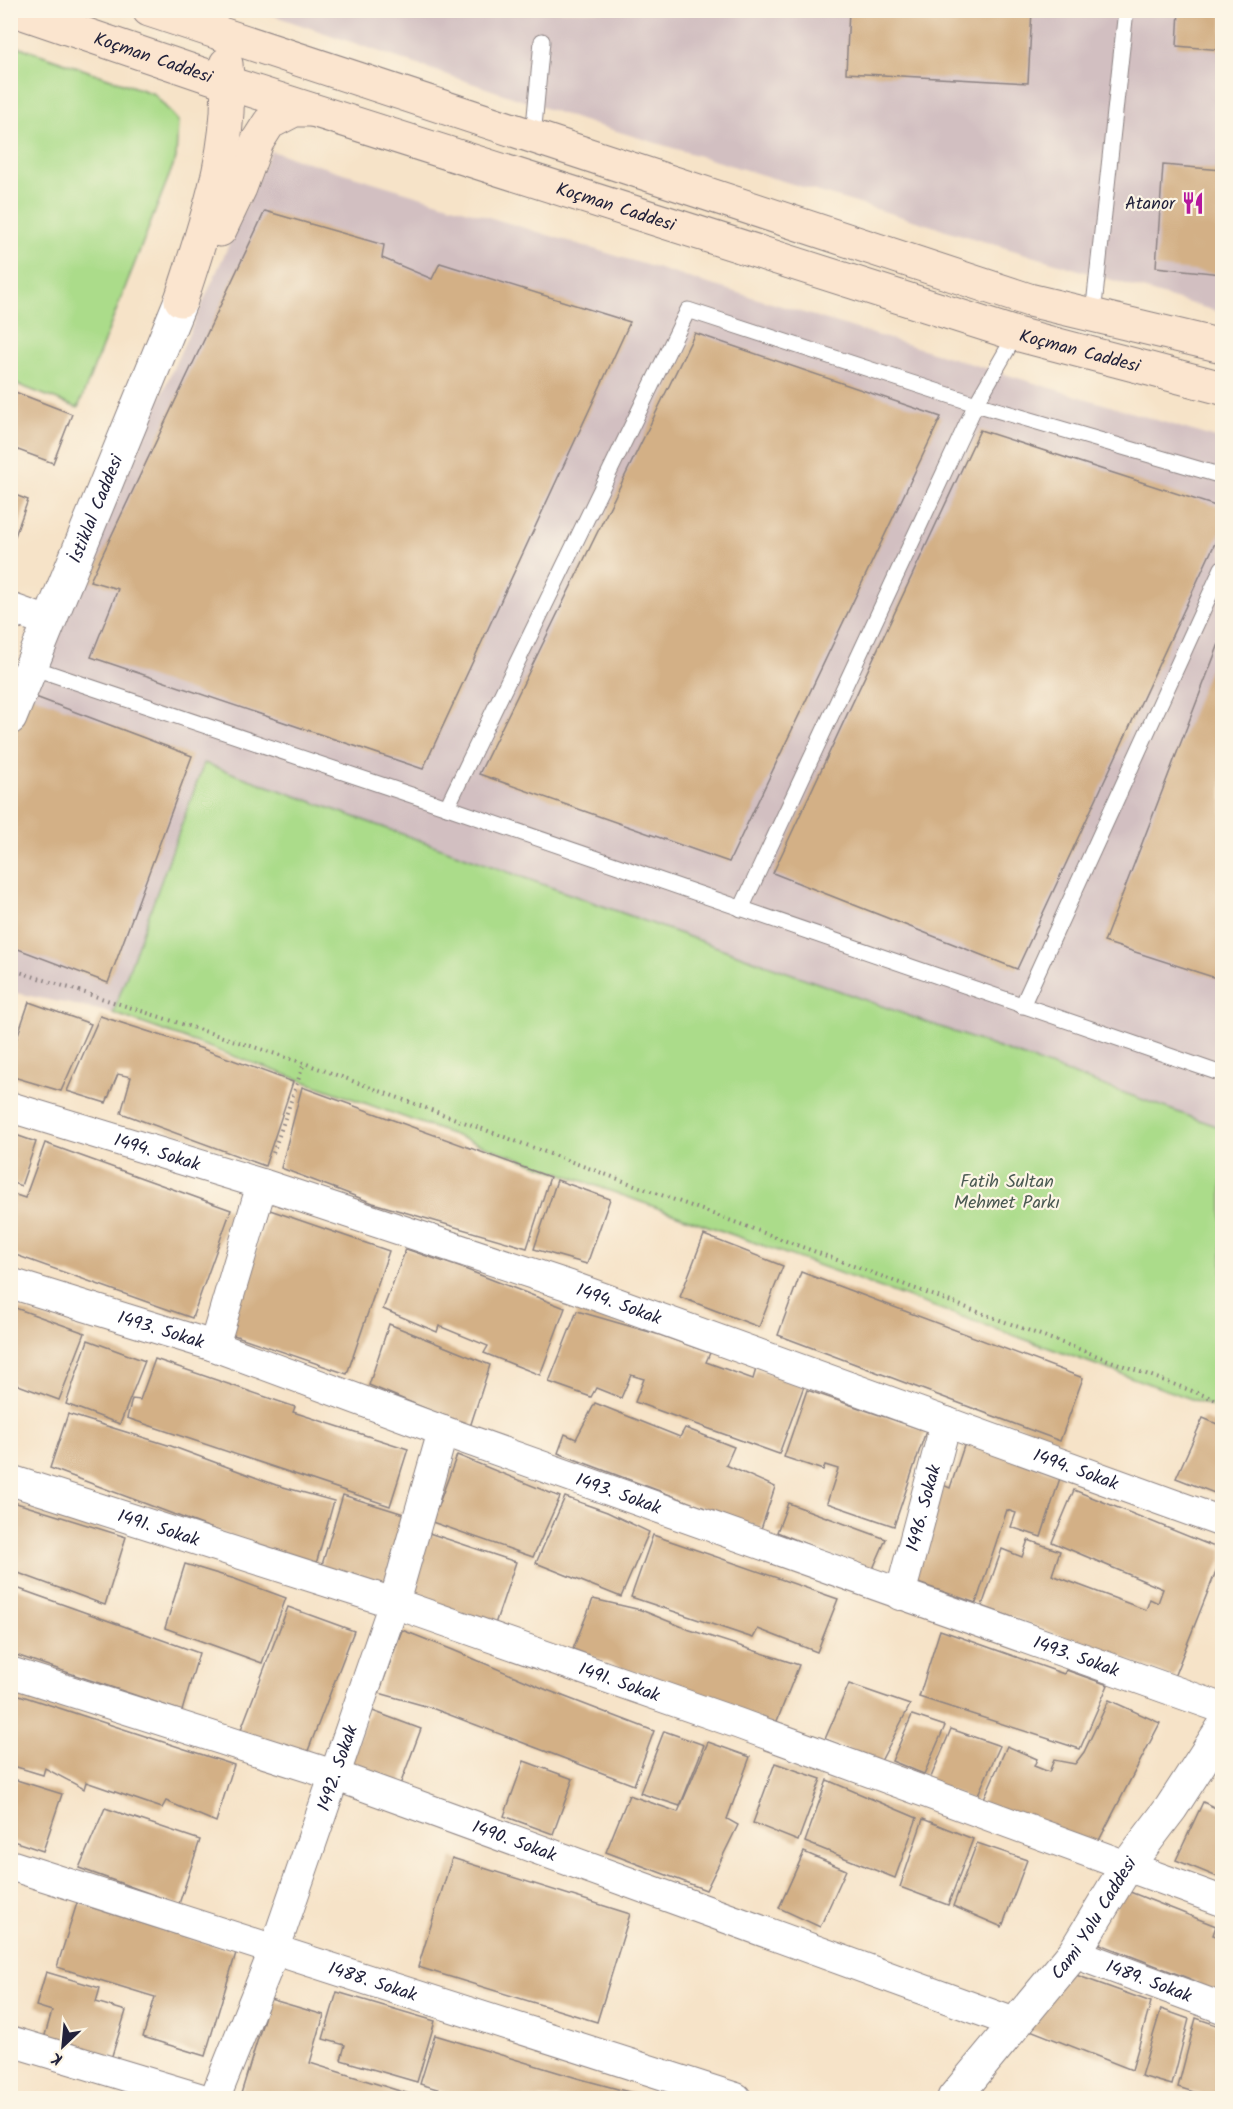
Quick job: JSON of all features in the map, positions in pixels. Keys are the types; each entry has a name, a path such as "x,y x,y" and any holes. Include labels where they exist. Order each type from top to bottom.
{"main road":[{"name":"Koçman Caddesi","path":"14,10 311,110 1016,334 1222,388"},
{"name":"Koçman Caddesi","path":"161,14 1029,300 1222,346"},
{"path":"161,14 202,33 216,43 226,58 228,83 226,124 215,193 181,300"},
{"path":"181,300 214,242 240,188 261,134 269,123 278,117 294,110 311,110"}],"street":[{"name":"İstiklal Caddesi","path":"10,718 181,300"},
{"path":"10,608 49,622"},
{"name":"1494. Sokak","path":"10,1107 262,1184 570,1286 1222,1522"},
{"path":"214,1346 262,1184"},
{"name":"1493. Sokak","path":"10,1283 214,1346 443,1431 1222,1708"},
{"name":"1496. Sokak","path":"900,1595 946,1422"},
{"name":"1492. Sokak","path":"215,2098 274,1951 394,1603 443,1431"},
{"name":"1491. Sokak","path":"10,1480 394,1603 737,1723 1222,1901"},
{"name":"1490. Sokak","path":"10,1672 334,1775 1015,2024"},
{"name":"Cami Yolu Caddesi","path":"954,2098 1074,1953 1127,1866 1171,1808 1222,1729"},
{"name":"1488. Sokak","path":"10,1865 736,2098"},
{"name":"1489. Sokak","path":"1074,1953 1222,2008"},
{"path":"10,2042 199,2098"}],"lane":[{"path":"1093,315 1126,10"},
{"path":"533,137 542,41"},
{"path":"447,807 688,310 976,404 1222,476"},
{"path":"741,909 976,404 1016,334"},
{"path":"1022,1006 1222,568"},
{"path":"32,667 447,807 1222,1074"}],"path":[{"path":"10,969 304,1063 1222,1402"},
{"path":"262,1184 304,1063"}],"shaded area":[{"path":"260,11 1222,11 1222,313 583,121"},
{"path":"271,151 1222,440 1222,1128 204,763 113,1013 11,992 10,741 33,680"}],"green space":[{"path":"11,44 154,94 178,121 176,158 78,408 11,382"},
{"name":"Fatih Sultan Mehmet Parkı","path":"204,763 1222,1128 1222,1410 113,1013"}],"building":[{"path":"702,10 724,10 724,14 701,12"},
{"path":"849,10 1032,10 1028,83 846,73"},
{"path":"1179,10 1222,10 1222,50 1177,46"},
{"path":"1163,165 1222,170 1221,274 1156,267"},
{"path":"265,211 384,245 382,258 432,279 440,263 630,322 423,769 91,657 118,589 90,581"},
{"path":"695,333 941,417 729,862 479,774"},
{"path":"10,390 72,414 53,463 10,447"},
{"path":"980,430 1222,508 1222,528 1017,969 773,873"},
{"path":"10,493 28,500 11,547 10,547"},
{"path":"1222,636 1222,980 1104,942"},
{"path":"25,693 192,756 108,983 10,946 10,733"},
{"path":"29,1002 91,1024 61,1091 10,1076 10,1058"},
{"path":"100,1016 200,1048 293,1082 265,1166 121,1113 131,1077 118,1074 106,1103 67,1091"},
{"path":"302,1087 550,1177 527,1248 373,1203 281,1168"},
{"path":"10,1133 36,1142 21,1186 10,1182"},
{"path":"45,1143 231,1210 192,1318 10,1253 10,1193 25,1198"},
{"path":"557,1180 610,1199 587,1264 534,1249"},
{"path":"270,1210 389,1251 347,1374 228,1333"},
{"path":"704,1235 783,1266 759,1327 680,1297"},
{"path":"406,1249 565,1308 540,1375 484,1353 488,1346 439,1326 437,1332 383,1309"},
{"path":"801,1272 1083,1378 1060,1441 778,1335"},
{"path":"10,1306 85,1333 59,1400 10,1382"},
{"path":"577,1311 660,1335 710,1353 706,1362 753,1379 756,1369 804,1386 779,1454 635,1402 644,1379 631,1375 621,1398 596,1388 591,1397 549,1382"},
{"path":"389,1324 490,1365 470,1427 369,1385"},
{"path":"88,1340 145,1361 120,1424 66,1404"},
{"path":"155,1359 295,1407 293,1412 408,1449 390,1506 127,1418 132,1399 140,1400"},
{"path":"807,1390 926,1431 894,1526 827,1503 838,1469 825,1465 823,1470 784,1457"},
{"path":"595,1403 680,1437 685,1428 734,1447 726,1465 775,1487 761,1529 558,1453 565,1434 576,1439"},
{"path":"68,1414 171,1446 276,1485 334,1501 316,1564 256,1545 50,1468"},
{"path":"1203,1418 1222,1426 1222,1496 1176,1478"},
{"path":"965,1443 1061,1475 1041,1537 1011,1527 1016,1513 1007,1510 976,1603 912,1581 943,1485 950,1488"},
{"path":"457,1455 560,1497 533,1557 432,1522"},
{"path":"1074,1490 1222,1550 1222,1556 1174,1677 982,1606 1002,1549 1022,1557 1028,1540 1060,1551 1052,1575 1146,1610 1150,1599 1158,1603 1163,1589 1052,1542"},
{"path":"343,1495 404,1514 383,1587 321,1568"},
{"path":"565,1497 607,1512 649,1532 621,1597 536,1563"},
{"path":"10,1501 126,1537 105,1605 10,1570"},
{"path":"788,1503 886,1539 872,1571 777,1532"},
{"path":"423,1531 516,1562 495,1624 405,1595"},
{"path":"653,1535 838,1599 817,1652 758,1629 753,1638 631,1597"},
{"path":"185,1564 286,1598 262,1663 165,1628"},
{"path":"11,1586 199,1653 182,1711 10,1653"},
{"path":"593,1599 641,1610 690,1630 799,1665 775,1726 573,1649"},
{"path":"288,1607 354,1631 306,1756 240,1732"},
{"path":"402,1630 654,1731 634,1785 429,1707 379,1693"},
{"path":"940,1630 1064,1674 1066,1670 1108,1685 1080,1749 919,1697"},
{"path":"849,1684 910,1705 880,1763 825,1739"},
{"path":"10,1692 234,1765 216,1822 166,1801 162,1808 86,1782 84,1789 45,1768 43,1775 10,1765"},
{"path":"1109,1700 1160,1723 1096,1846 982,1803 1007,1746 1037,1759 1034,1766 1049,1772 1054,1760 1075,1764 1084,1752"},
{"path":"370,1710 421,1729 400,1785 349,1765"},
{"path":"912,1715 945,1726 924,1774 892,1761"},
{"path":"951,1729 1000,1746 975,1801 929,1782"},
{"path":"664,1731 704,1745 680,1806 640,1793"},
{"path":"708,1742 750,1757 727,1819 738,1825 706,1890 606,1852 629,1795 678,1812"},
{"path":"524,1761 573,1779 553,1834 504,1816"},
{"path":"775,1763 821,1779 798,1841 753,1823"},
{"path":"10,1778 62,1794 43,1851 10,1840"},
{"path":"827,1780 917,1818 895,1878 805,1842"},
{"path":"1203,1802 1222,1811 1222,1879 1176,1860"},
{"path":"105,1808 200,1840 179,1904 79,1868"},
{"path":"923,1819 973,1839 948,1905 900,1887"},
{"path":"977,1843 1027,1860 1002,1927 953,1906"},
{"path":"804,1852 846,1870 820,1927 779,1908"},
{"path":"452,1858 630,1914 597,2022 418,1967"},
{"path":"1125,1890 1216,1926 1213,1935 1222,1938 1222,1998 1196,1989 1198,1982 1100,1944"},
{"path":"77,1903 236,1953 205,2056 143,2037 155,1997 57,1967"},
{"path":"1062,1970 1151,2002 1132,2070 1025,2028"},
{"path":"46,1972 100,1988 96,2002 126,2011 110,2062 43,2042 52,2011 36,2006"},
{"path":"337,1992 435,2021 417,2082 341,2060 345,2045 323,2039"},
{"path":"270,1999 324,2015 310,2063 422,2098 240,2097"},
{"path":"1161,2009 1189,2019 1172,2085 1141,2076"},
{"path":"1196,2018 1222,2027 1222,2098 1212,2098 1178,2087"},
{"path":"435,2035 651,2098 468,2098 420,2084"}],"place":[{"name":"Atanor","path":"1193,203"}]}
